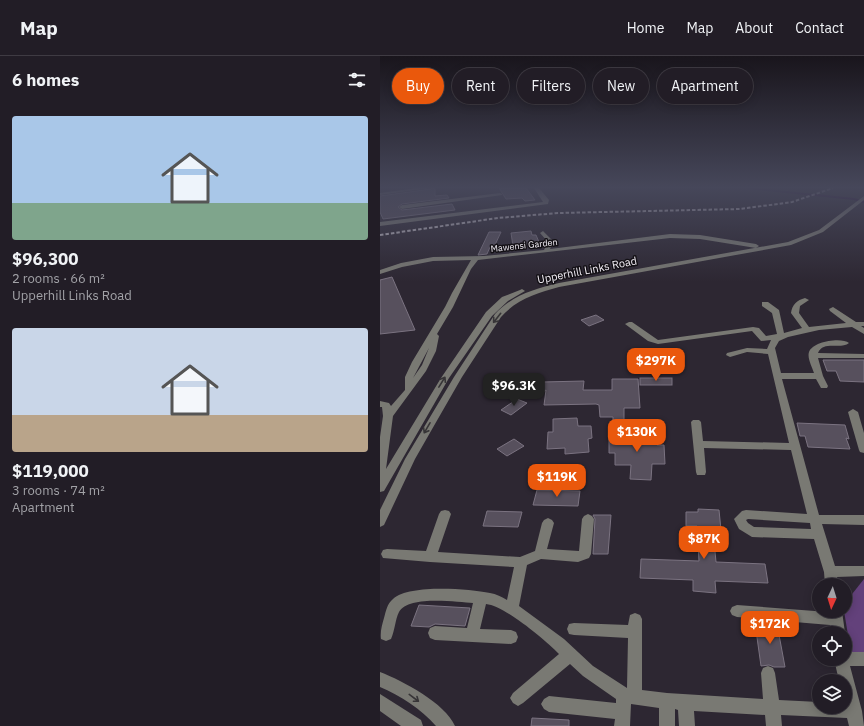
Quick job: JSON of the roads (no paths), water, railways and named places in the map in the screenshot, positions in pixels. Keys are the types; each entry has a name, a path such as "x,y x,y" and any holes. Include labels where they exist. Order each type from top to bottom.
{"street":[{"path":"380,224 417,219"},
{"name":"Upperhill Links Road","path":"739,252 756,246 784,241 802,235 828,219"},
{"name":"Upperhill Links Road","path":"380,520 410,459 430,424 492,324 506,307 519,298 559,284 789,244 812,236 838,219"},
{"path":"543,234 551,242 547,248 547,251"},
{"name":"Mawensi Garden","path":"380,272 401,265 433,259 476,258 670,236 700,237 710,239"},
{"path":"710,239 756,246"},
{"path":"710,239 739,252"},
{"path":"710,239 714,244 718,256"},
{"name":"Upperhill Links Road","path":"380,488 444,378 489,314 505,299 530,288 559,280 718,256"},
{"path":"388,416 421,375 435,342 436,331 468,269 476,258"},
{"path":"805,300 799,303 795,308 795,313 808,330"},
{"path":"765,304 776,312 781,336"},
{"path":"833,309 864,332"},
{"path":"629,324 639,328 650,340 658,342 753,329 756,330 764,339 808,330 852,324 864,324"},
{"path":"781,336 773,343 772,352 777,376 831,578"},
{"path":"824,386 819,376 813,355 815,349 821,345 845,343"},
{"path":"730,355 747,350 772,352"},
{"path":"813,355 864,356"},
{"path":"777,376 819,376"},
{"path":"380,404 386,405 388,416 380,464 380,488"},
{"path":"853,412 864,450"},
{"path":"696,422 701,472"},
{"path":"698,444 796,447"},
{"path":"430,557 445,514"},
{"path":"819,534 754,532 746,529 740,521 741,516 746,514 815,519 864,520"},
{"path":"387,554 521,562 540,554 581,556 585,554 588,519"},
{"path":"540,554 548,523"},
{"path":"512,608 521,562"},
{"path":"830,572 864,571"},
{"path":"386,634 394,609 398,603 404,599 416,596 443,595 481,598 499,601 512,608 570,654 588,671 629,696 686,703 854,711"},
{"path":"472,635 481,598"},
{"path":"737,611 812,614"},
{"path":"549,704 623,719 629,696 635,626 574,629"},
{"path":"435,633 511,637"},
{"path":"518,698 570,654"},
{"path":"852,659 864,659"},
{"path":"843,666 857,726"},
{"path":"768,673 774,726"},
{"path":"380,679 404,690 436,714 447,726"},
{"path":"667,701 667,726"},
{"path":"380,702 415,726"},
{"path":"686,703 687,726"}],"railway":[{"path":"380,235 489,219"}]}
